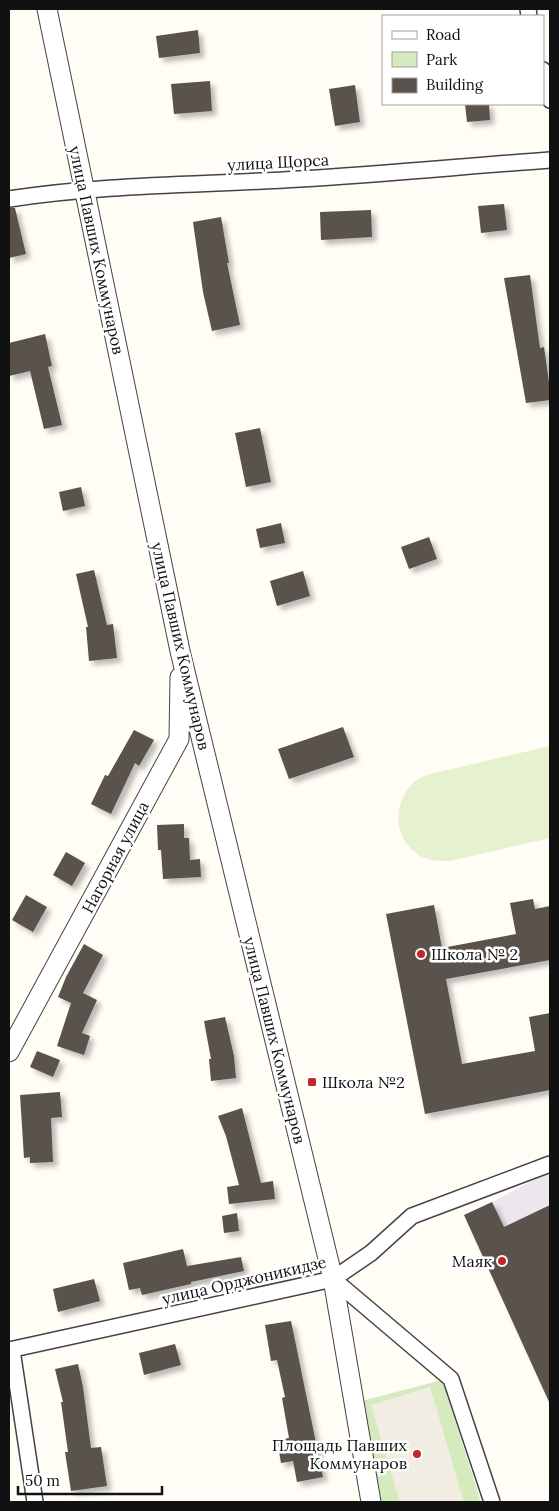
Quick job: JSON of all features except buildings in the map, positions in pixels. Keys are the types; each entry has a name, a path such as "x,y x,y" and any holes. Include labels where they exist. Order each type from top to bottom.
{"street":[{"name":"улица Павших Коммунаров","path":"47,9 180,651 333,1279 372,1502"},
{"path":"544,74 550,100"},
{"name":"улица Щорса","path":"9,199 41,194 302,179 550,160"},
{"name":"Нагорная улица","path":"9,1052 179,739 180,651"},
{"name":"улица Орджоникидзе","path":"11,1350 333,1279 371,1254 412,1216 550,1164"},
{"path":"333,1279 451,1379 492,1502"},
{"path":"11,1350 36,1502"}],"shaded area":[{"path":"550,1171 550,1404 464,1215"},
{"name":"Площадь Павших Коммунаров","path":"430,1387 464,1502 400,1502 371,1405"}],"green space":[{"path":"550,746 550,838 450,861 424,858 408,846 400,829 399,809 406,791 416,780 430,774"},
{"name":"Площадь Павших Коммунаров","path":"442,1380 481,1502 377,1502 358,1402"}],"place":[{"name":"Школа № 2","path":"421,954"},
{"name":"Школа №2","path":"312,1082"},
{"name":"Маяк","path":"502,1261"},
{"name":"Площадь Павших Коммунаров","path":"417,1454"}]}
